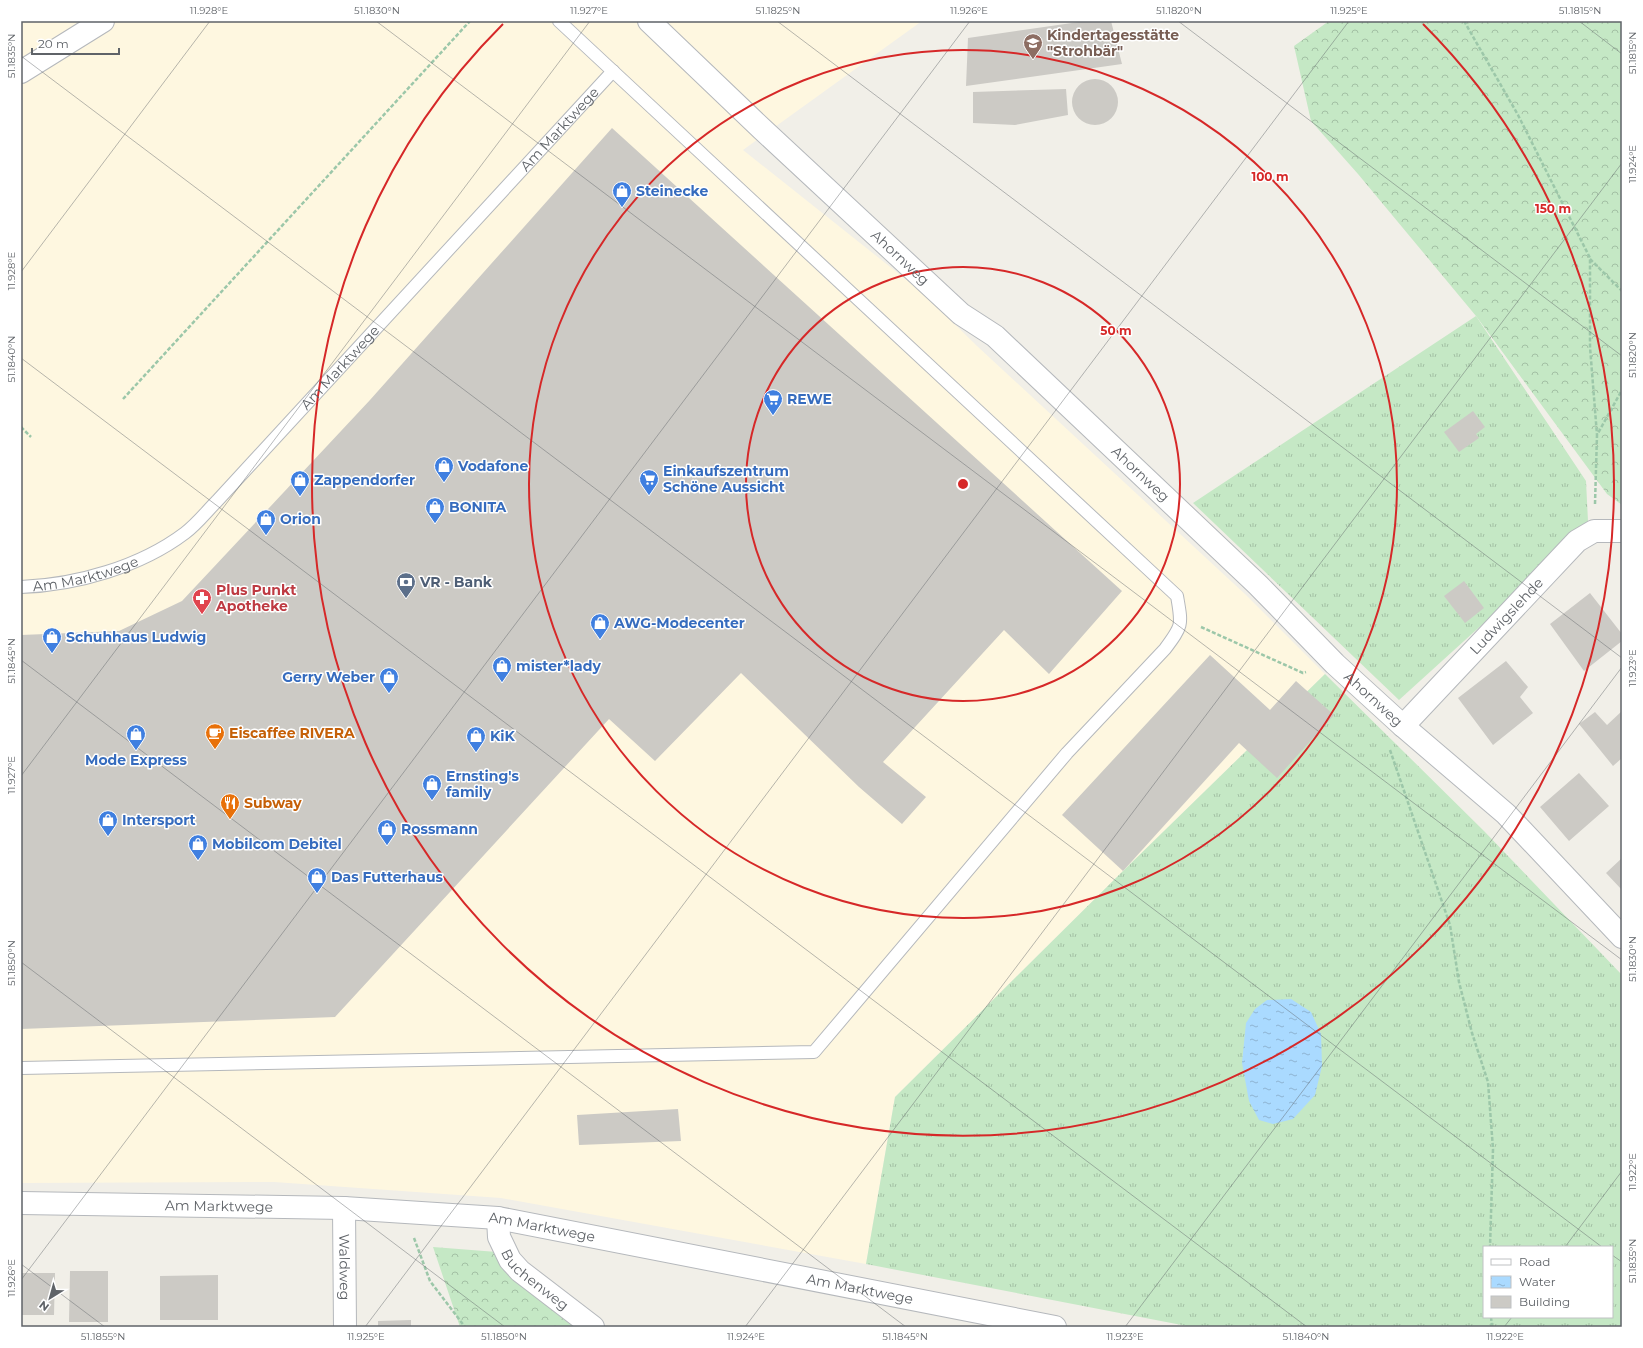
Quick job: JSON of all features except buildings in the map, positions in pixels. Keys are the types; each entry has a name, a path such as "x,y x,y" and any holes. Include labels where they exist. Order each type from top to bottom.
{"street":[{"path":"21,72 103,21"},
{"name":"Ahornweg","path":"649,21 961,314 1000,341 1258,585 1329,657 1403,726 1506,814 1622,937"},
{"path":"1594,531 1622,531"},
{"name":"Ludwigslehde","path":"1403,726 1577,541 1594,531"},
{"name":"Am Marktwege","path":"21,1203 344,1208 498,1218 1055,1327"},
{"name":"Waldweg","path":"344,1208 345,1327"},
{"name":"Buchenweg","path":"498,1218 499,1237 510,1260 520,1271 593,1327"}],"lane":[{"path":"21,1068 814,1052 1067,753 1165,649 1179,630 1181,617 1176,596 559,21"},
{"name":"Am Marktwege","path":"21,587 71,582 106,573 148,555 185,533 223,496 613,71"}],"path":[{"path":"123,399 470,21"},
{"path":"1464,21 1518,115 1590,258 1622,291"},
{"path":"1590,258 1590,347 1597,435 1594,531"},
{"path":"1597,435 1622,390"},
{"path":"21,427 31,437"},
{"path":"1181,617 1303,673 1329,657"},
{"path":"1403,726 1390,741 1391,754 1431,866 1450,925 1459,982 1472,1033 1488,1082 1493,1149 1490,1246"},
{"path":"412,1235 430,1281 464,1327"}],"shaded area":[{"path":"21,21 922,21 743,150 923,293 977,346 1246,595 1325,674 1123,871 895,1097 866,1264 501,1198 274,1182 21,1183"}],"green space":[{"path":"1329,21 1622,21 1622,505 1607,494 1476,316 1358,174 1311,121 1294,46"},
{"path":"1476,316 1586,481 1588,521 1496,612 1399,700 1193,503"},
{"path":"1325,674 1484,831 1622,975 1622,1327 1192,1327 866,1264 895,1097 1123,871"},
{"path":"433,1247 497,1252 588,1327 460,1327"}],"water":[{"path":"1291,999 1311,1012 1321,1034 1322,1066 1315,1095 1293,1119 1273,1124 1259,1120 1249,1101 1242,1063 1246,1023 1255,1009 1267,1000"}],"place":[{"name":"Kindertagesstätte \"Strohbär\"","path":"1033,60"},
{"name":"Steinecke","path":"622,208"},
{"name":"REWE","path":"773,416"},
{"name":"Vodafone","path":"444,483"},
{"name":"Einkaufszentrum Schöne Aussicht","path":"649,496"},
{"name":"Zappendorfer","path":"300,497"},
{"name":"BONITA","path":"435,524"},
{"name":"Orion","path":"266,536"},
{"name":"VR - Bank","path":"406,599"},
{"name":"Plus Punkt Apotheke","path":"202,615"},
{"name":"AWG-Modecenter","path":"600,640"},
{"name":"Schuhhaus Ludwig","path":"52,654"},
{"name":"mister*lady","path":"502,683"},
{"name":"Gerry Weber","path":"389,694"},
{"name":"Eiscaffee RIVERA","path":"215,750"},
{"name":"Mode Express","path":"136,751"},
{"name":"KiK","path":"476,753"},
{"name":"Ernsting's family","path":"432,801"},
{"name":"Subway","path":"230,820"},
{"name":"Intersport","path":"108,837"},
{"name":"Rossmann","path":"387,846"},
{"name":"Mobilcom Debitel","path":"198,861"},
{"name":"Das Futterhaus","path":"317,894"}]}
